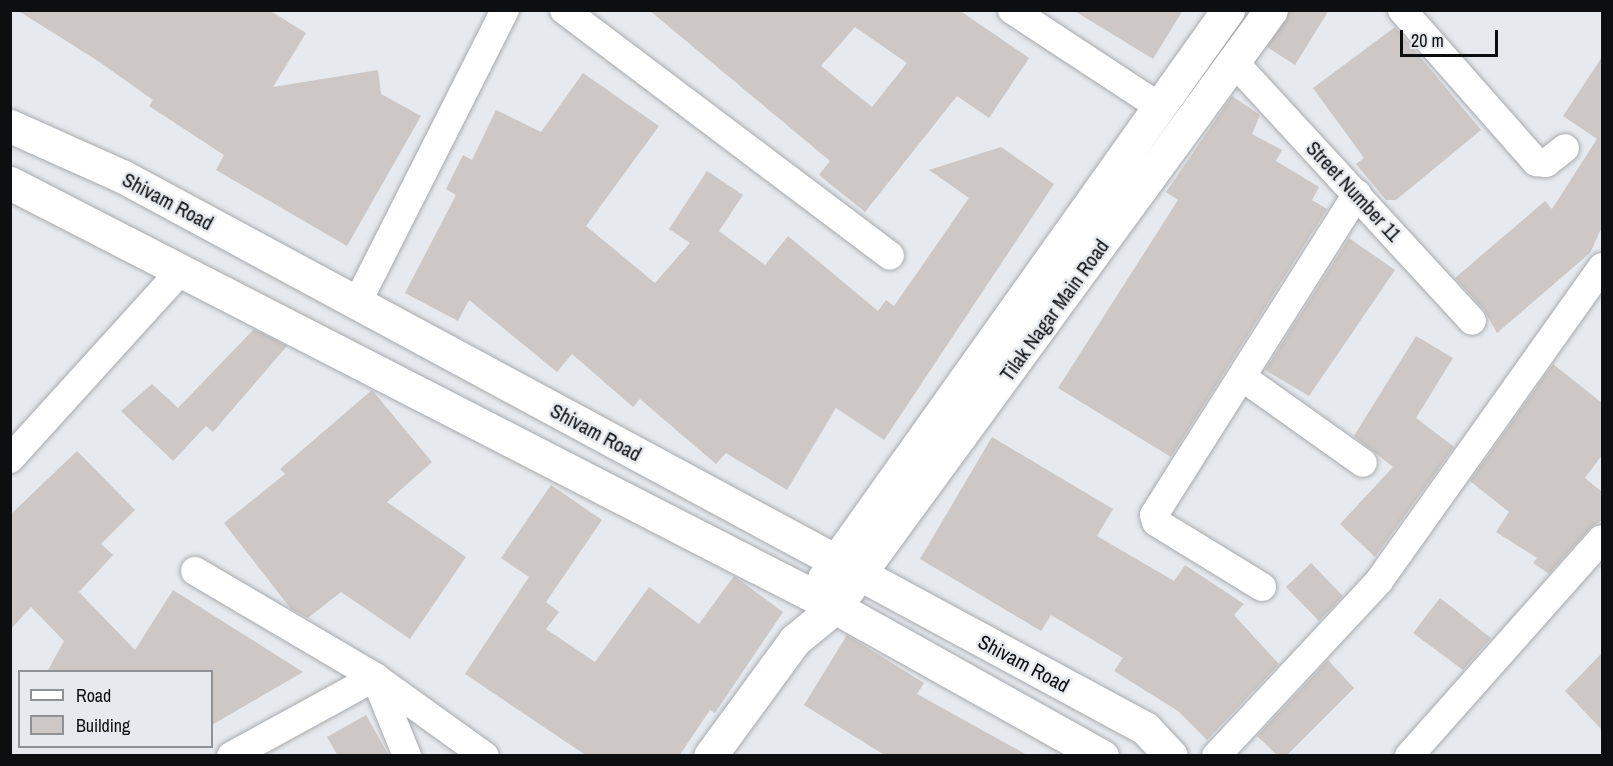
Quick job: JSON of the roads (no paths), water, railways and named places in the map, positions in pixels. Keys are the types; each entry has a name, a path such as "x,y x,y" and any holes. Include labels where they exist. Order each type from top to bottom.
{"main road":[{"name":"Tilak Nagar Main Road","path":"848,568 1228,10"},
{"name":"Tilak Nagar Main Road","path":"710,756 848,568 1235,63 1271,10"},
{"name":"Shivam Road","path":"10,126 123,176 848,568 1144,729 1171,756"},
{"path":"10,183 182,269 823,601 1084,752"}],"street":[{"path":"357,303 505,10"},
{"path":"564,10 890,256"},
{"path":"1012,10 1161,108"},
{"path":"1402,10 1536,162 1546,163 1565,148"},
{"name":"Street Number 11","path":"1235,63 1358,194 1472,321"},
{"path":"1262,587 1156,522 1154,515 1358,194"},
{"path":"1216,756 1379,581 1602,267"},
{"path":"10,459 182,269"},
{"path":"1242,377 1363,463"},
{"path":"1409,756 1602,539"},
{"path":"195,571 375,677 485,756"},
{"path":"231,756 375,677"},
{"path":"375,677 408,756"}]}
